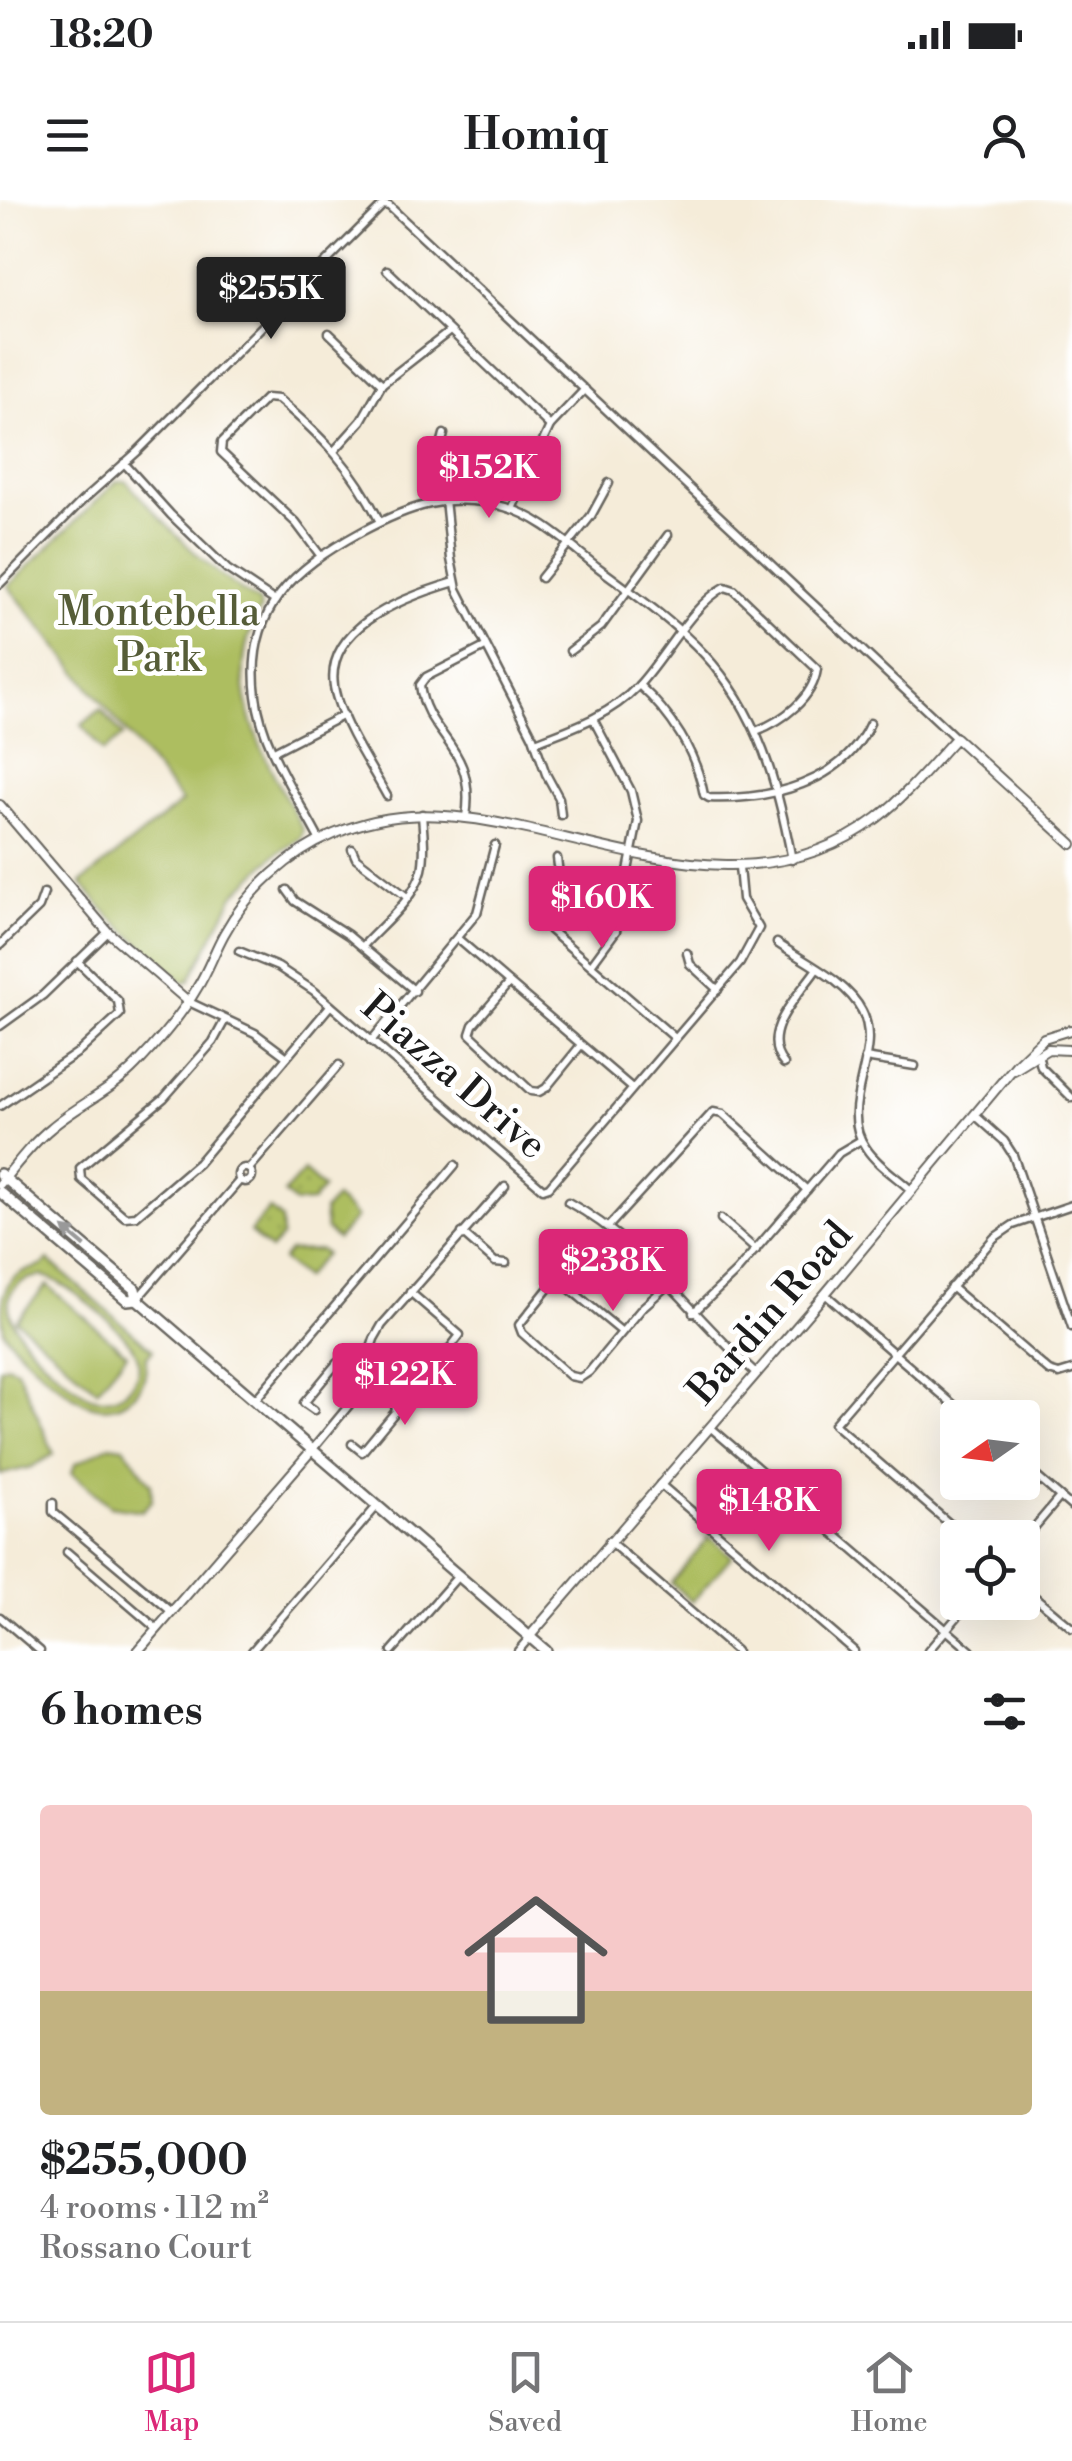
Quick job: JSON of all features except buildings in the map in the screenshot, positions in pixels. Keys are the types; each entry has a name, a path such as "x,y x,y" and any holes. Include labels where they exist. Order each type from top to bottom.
{"main road":[{"path":"2,1179 135,1289 137,1299 546,1651"},
{"path":"0,1192 127,1300 137,1299"}],"street":[{"path":"0,584 138,452 382,205 389,206 1072,844"},
{"path":"387,270 550,426"},
{"path":"334,450 367,412 382,384 450,330"},
{"path":"329,333 382,384"},
{"path":"512,509 550,426 584,388"},
{"path":"320,554 296,523 224,456 220,447 262,402 272,397 334,450 354,474 380,522"},
{"path":"444,434 440,448 455,582 535,742 559,798 561,815"},
{"path":"124,463 227,568 275,601"},
{"path":"541,578 596,508 609,483"},
{"path":"320,841 274,752 258,711 254,671 260,637 275,601 300,570 320,554 380,522 414,506 473,500 512,509 537,522 680,631 715,666 756,731 777,793 792,860"},
{"path":"570,652 596,632 668,535"},
{"path":"387,796 337,701 334,677 339,652 363,622 400,602 455,582"},
{"path":"535,742 592,719 619,703 639,685 680,631 718,591 730,588 815,665 816,676 795,707 780,720 756,731"},
{"path":"466,817 465,769 436,722 420,685 426,677 486,647"},
{"path":"639,685 676,727 694,760 706,797 735,799 777,793 807,782 835,765 863,738 870,723"},
{"path":"274,752 344,714"},
{"path":"591,965 616,931 638,821 634,799 592,719"},
{"path":"2,1179 52,1127 127,1074 189,1002 242,907 280,868 320,841 365,823 422,814 466,817 700,865 738,867 792,860 836,843 868,824 899,799 956,738"},
{"path":"0,805 108,932 189,1002 255,1033 287,1057"},
{"path":"363,946 407,897 422,866 422,814"},
{"path":"370,1041 458,938 482,899 495,845"},
{"path":"352,849 356,858 407,897"},
{"path":"557,858 559,874 550,930 675,1038"},
{"name":"Piazza Drive","path":"240,950 278,966 330,1006 543,1189 740,963 758,928 742,899 738,867"},
{"path":"287,890 295,901 363,946 415,990"},
{"path":"2,941 39,907 44,892"},
{"path":"0,1026 43,995 108,932"},
{"path":"458,938 632,1088"},
{"path":"776,943 848,993 863,1012 867,1031 856,1114 861,1140 874,1158 912,1190"},
{"path":"687,953 690,964 718,990"},
{"path":"0,1106 80,1051 120,1014 118,1001 78,962"},
{"path":"784,1064 776,1052 776,1032 816,970"},
{"path":"509,983 472,1025 470,1034 474,1042 531,1091 546,1088 582,1045"},
{"path":"224,1020 212,1042 164,1098 80,1168 81,1180 125,1216 136,1216 153,1197 188,1172 330,1006"},
{"path":"1070,1052 1071,1030"},
{"name":"Bardin Road","path":"530,1636 1014,1070 1044,1038 1071,1030"},
{"name":"Bardin Road","path":"1014,1070 1053,1048 1070,1052"},
{"path":"1038,1054 1041,1067 1072,1098"},
{"path":"865,1058 915,1066"},
{"path":"137,1299 240,1180 239,1171 249,1169 340,1065"},
{"path":"608,1227 713,1112 724,1114 806,1190"},
{"path":"976,1116 1010,1150 1072,1328"},
{"path":"693,1312 756,1250 839,1153 861,1140"},
{"path":"254,1401 455,1165"},
{"path":"138,1651 350,1406 361,1386 378,1332 506,1186"},
{"path":"568,1202 608,1227 756,1373"},
{"path":"945,1520 834,1424 998,1235 1072,1205"},
{"path":"721,1219 756,1250"},
{"path":"462,1233 496,1262 506,1263"},
{"path":"622,1332 560,1281 521,1320 522,1334 570,1376 585,1376 669,1284"},
{"path":"952,1287 1049,1371 1059,1374 1072,1370"},
{"path":"410,1292 460,1335 437,1365 432,1380"},
{"path":"824,1294 948,1400"},
{"path":"314,1410 304,1403 337,1362 366,1365"},
{"path":"352,1444 362,1452 396,1410 384,1396 361,1386"},
{"path":"710,1427 971,1651"},
{"path":"1040,1480 1072,1507"},
{"path":"660,1484 854,1651"},
{"path":"1040,1521 1060,1497"},
{"path":"53,1503 53,1512 172,1612"},
{"path":"252,1651 378,1505"},
{"path":"609,1542 736,1651"},
{"path":"67,1552 157,1629"},
{"path":"392,1651 459,1575"},
{"path":"1040,1601 1072,1628"},
{"path":"0,1617 40,1651"},
{"path":"928,1651 955,1620"},
{"path":"518,1651 530,1636"}],"green space":[{"name":"Montebella Park","path":"117,481 126,481 205,562 259,602 261,609 248,638 245,694 262,750 303,830 301,838 274,856 235,894 189,981 182,982 108,915 81,883 182,802 8,586"},
{"path":"101,709 123,736 103,752 82,725"},
{"path":"304,1171 323,1188 312,1202 295,1203 284,1193"},
{"path":"335,1198 356,1217 337,1239 326,1230 324,1211"},
{"path":"269,1209 281,1219 282,1237 270,1250 250,1232"},
{"path":"320,1250 325,1254 304,1278 282,1260 289,1251"},
{"path":"48,1260 153,1350 146,1357 141,1385 122,1404 108,1408 83,1402 32,1362 4,1332 2,1307 8,1284 20,1273","holes":["28,1279 52,1279 97,1310 134,1349 138,1370 135,1380 121,1394 102,1399 82,1392 32,1349 13,1322 10,1295 16,1287"]},
{"path":"47,1285 127,1354 97,1390 16,1320"},
{"path":"6,1365 17,1369 54,1454 31,1467 0,1474 0,1368"},
{"path":"110,1445 124,1447 151,1484 152,1501 142,1511 110,1506 72,1473 75,1464"},
{"path":"709,1537 732,1556 692,1602 671,1583"}]}
